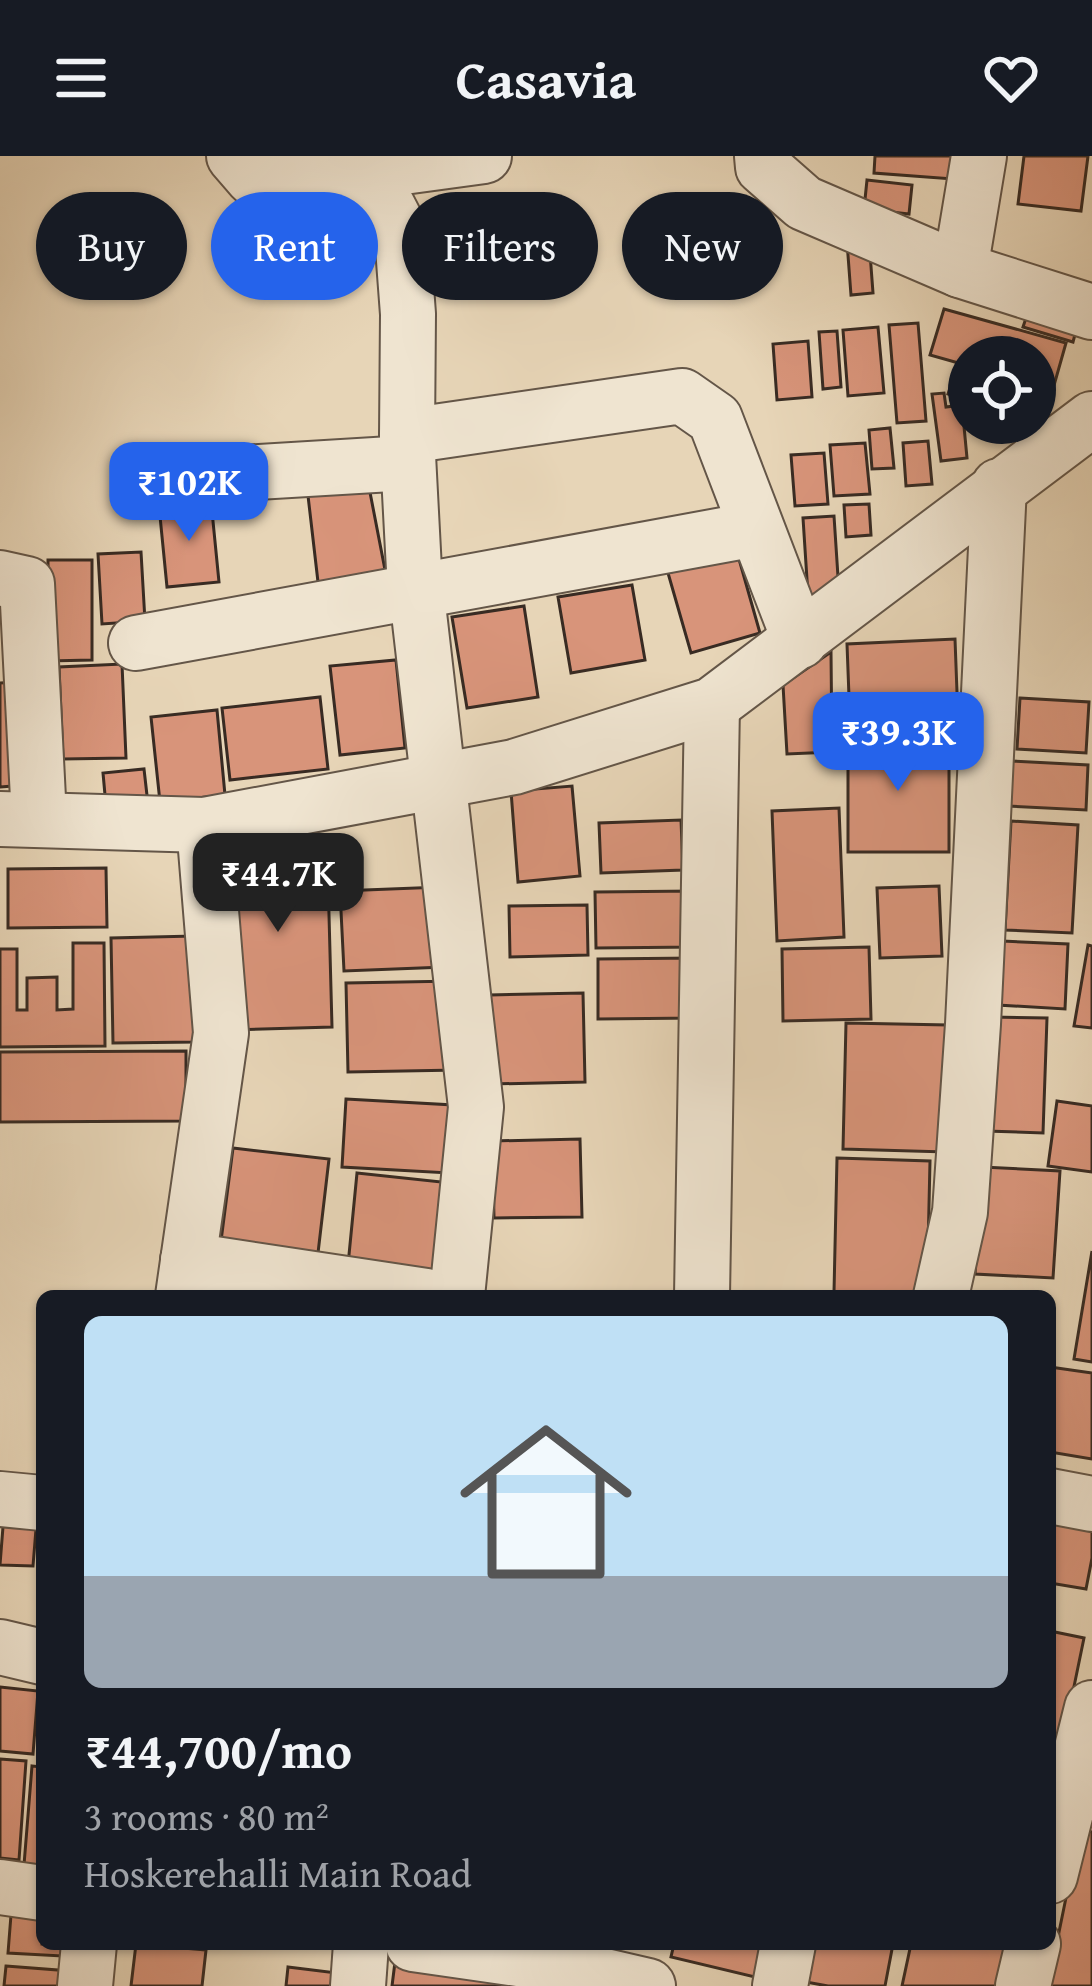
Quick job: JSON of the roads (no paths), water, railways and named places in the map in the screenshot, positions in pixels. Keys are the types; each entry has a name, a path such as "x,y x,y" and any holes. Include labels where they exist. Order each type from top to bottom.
{"street":[{"path":"234,156 253,178 322,178 414,160 484,156"},
{"path":"762,156 763,167 804,203 960,271 1092,312"},
{"path":"960,271 979,156"},
{"path":"322,178 388,206 402,234 408,314 407,449 417,589 476,1107 458,1290"},
{"path":"224,474 407,449 682,396 715,418 800,640"},
{"path":"0,578 27,584 19,819 204,825 514,767 712,705 1092,419"},
{"path":"942,1290 960,1212 970,1071 999,486"},
{"path":"136,643 756,529"},
{"path":"702,1290 712,705"},
{"path":"204,825 221,1033 186,1278 346,1290"},
{"path":"1056,1497 1092,1504"},
{"path":"0,1499 36,1502"},
{"path":"0,1647 36,1656"},
{"path":"1056,1852 1092,1708"},
{"path":"0,1887 36,1892"},
{"path":"85,1986 88,1950"},
{"path":"358,1986 361,1950"},
{"path":"453,1950 648,1986"},
{"path":"780,1986 787,1950"},
{"path":"1023,1986 1032,1950"}]}
